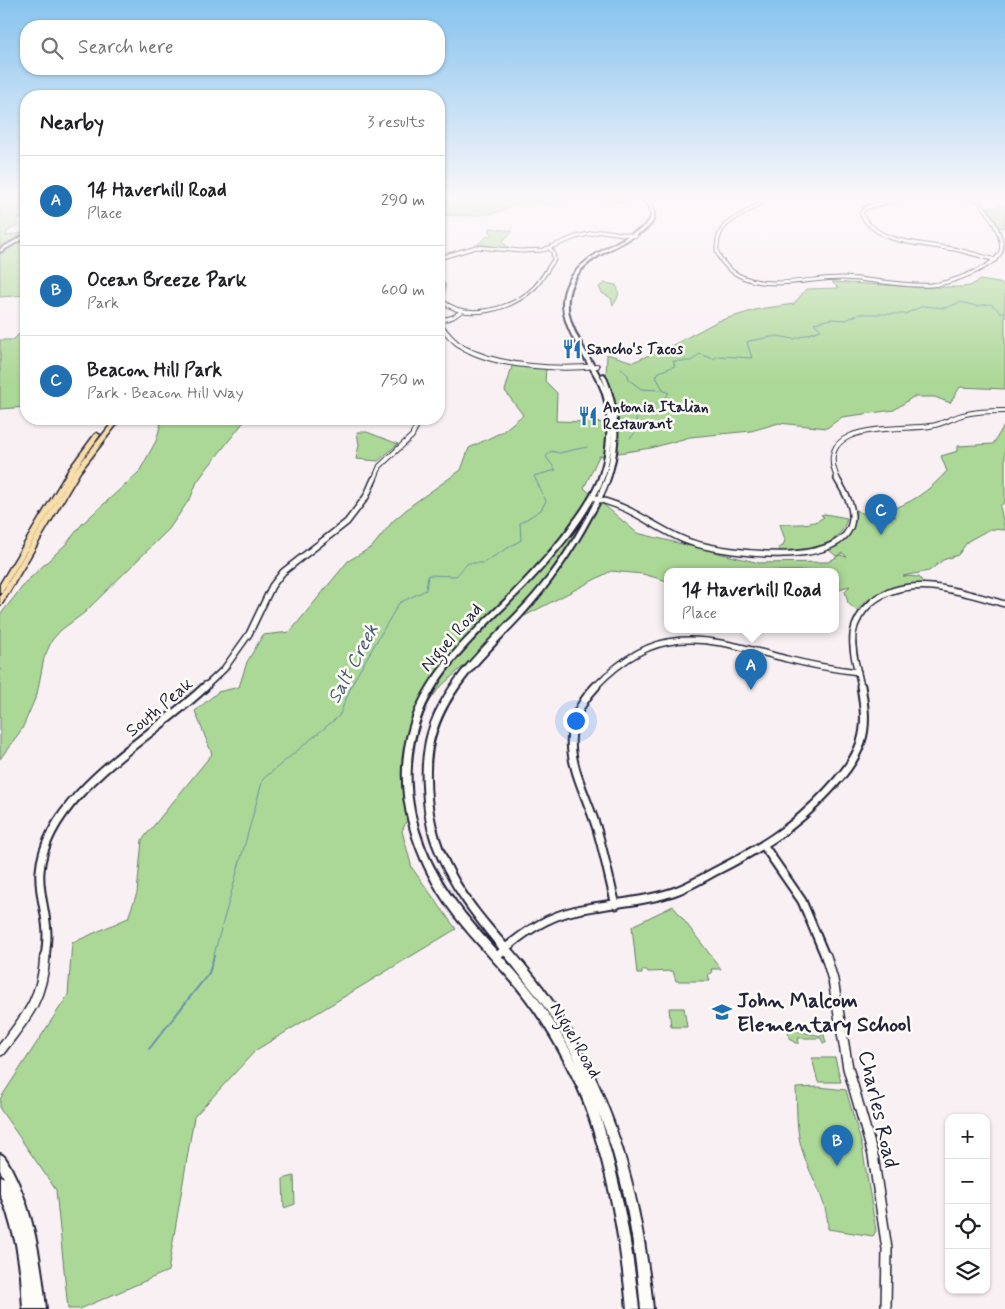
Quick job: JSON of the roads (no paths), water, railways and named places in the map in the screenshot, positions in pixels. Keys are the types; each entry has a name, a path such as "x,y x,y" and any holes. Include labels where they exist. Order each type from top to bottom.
{"main road":[{"name":"Niguel Road","path":"598,259 577,280 571,294 570,314 579,340 595,366 608,394 611,466 548,582 452,688 437,720 427,755 428,802 431,826 440,853 461,894 540,992 589,1076 608,1123 633,1216 647,1309"},
{"path":"0,590 72,469 107,425"},
{"path":"0,602 77,471 113,425"},
{"name":"Niguel Road","path":"595,498 557,550 442,667 424,697 411,731 406,771 407,794 418,841 440,888 458,913 530,997 553,1030 587,1094 613,1175 620,1209 633,1309"},
{"path":"27,559 25,556 34,539 32,537"},
{"path":"5,581 12,577 22,562 27,559"},
{"path":"0,1159 17,1205 22,1243 30,1263 40,1309"},
{"path":"0,1182 17,1205"},
{"path":"29,1309 30,1263"}],"street":[{"path":"445,304 460,310 494,310 533,289 545,269 554,259"},
{"path":"719,259 725,266 759,280 798,283 840,278 935,284 950,281 995,260"},
{"path":"445,320 460,310"},
{"path":"445,329 464,348 486,356 564,368 595,366"},
{"path":"595,498 623,507 679,537 699,544 785,555 815,552 838,541 851,525 851,505 836,477 831,460 837,445 844,439 866,431 934,426 965,414 984,411 1005,411"},
{"name":"South Peak","path":"0,1052 33,1008 44,972 47,934 40,888 40,869 46,847 60,816 91,781 191,701 224,669 249,634 272,586 283,572 348,522 366,497 380,466 412,436 417,425"},
{"path":"496,957 524,933 555,917 582,909 616,905 674,892 764,846 788,831 802,818 850,763 859,749 864,716 853,646 854,628 863,610 886,594 913,588 941,589 1005,604"},
{"path":"616,905 596,825 581,792 571,752 573,729 579,711 599,684 636,653 665,642 686,639 723,641 801,663 858,672"},
{"name":"Charles Road","path":"764,846 802,901 824,951 832,980 848,1068 873,1155 887,1248 886,1309"}],"waterway":[{"name":"Salt Creek","path":"630,438 640,428 632,411 646,404 660,404 669,393 664,391 656,377 659,372 675,366 673,361 691,361 700,354 713,359 719,356 752,358 747,342 749,341 777,336 794,339 821,330 814,323 831,319 846,320 859,314 905,314 923,306 945,308 961,302 976,306 991,304 1000,312 1005,312"},
{"path":"621,368 628,375 629,380 641,389 662,390"},
{"name":"Salt Creek","path":"213,958 263,779 339,716 354,680 399,603 426,590 428,575 456,576 468,563 483,563 521,540 520,523 541,510 546,501 534,476 556,470 546,457 551,451 559,453 587,447"},
{"name":"Salt Creek","path":"149,1049 209,973 214,956"}],"place":[{"name":"Sancho's Tacos","path":"572,349"},
{"name":"Antonia Italian Restaurant","path":"588,416"},
{"name":"Beacon Hill Park","path":"881,535"},
{"name":"14 Haverhill Road","path":"751,690"},
{"name":"John Malcom Elementary School","path":"722,1012"},
{"name":"Ocean Breeze Park","path":"837,1166"}]}
